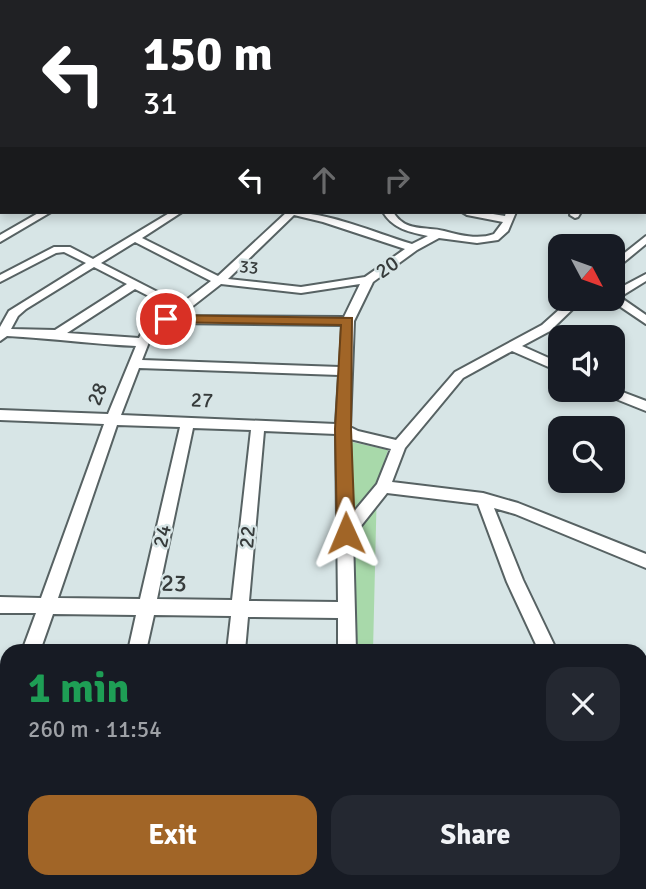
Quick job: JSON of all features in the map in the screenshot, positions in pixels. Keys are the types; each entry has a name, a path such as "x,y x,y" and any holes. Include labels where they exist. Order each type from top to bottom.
{"street":[{"path":"0,239 43,214"},
{"path":"1,335 13,314 22,307 174,214"},
{"name":"28","path":"33,644 113,418 146,335 219,281 290,214"},
{"path":"300,214 338,223 413,248"},
{"path":"389,214 404,227 485,241 504,231 510,216 488,214"},
{"name":"20","path":"347,644 343,429 348,321 368,280 413,248 441,233"},
{"name":"33","path":"136,239 219,281 301,290 368,280"},
{"path":"625,258 646,239"},
{"path":"0,279 54,250 66,249 181,308"},
{"path":"625,289 646,277"},
{"path":"57,334 135,284"},
{"path":"625,305 646,320"},
{"path":"346,533 383,487 400,446 459,375 546,328 564,312"},
{"path":"166,319 348,321"},
{"path":"1,335 57,334 75,339 143,342"},
{"path":"511,346 548,363"},
{"path":"133,364 346,371"},
{"path":"625,398 646,406"},
{"name":"27","path":"0,415 343,429 354,435 400,446"},
{"name":"24","path":"138,644 188,421"},
{"name":"22","path":"237,644 258,424"},
{"path":"383,487 483,499 518,509 646,561"},
{"path":"483,499 515,582 545,644"},
{"name":"23","path":"0,605 348,610"}],"green space":[{"path":"352,442 388,450 377,484 373,644 353,644"}],"route":[{"path":"166,319 348,321 343,429 346,533"}]}
